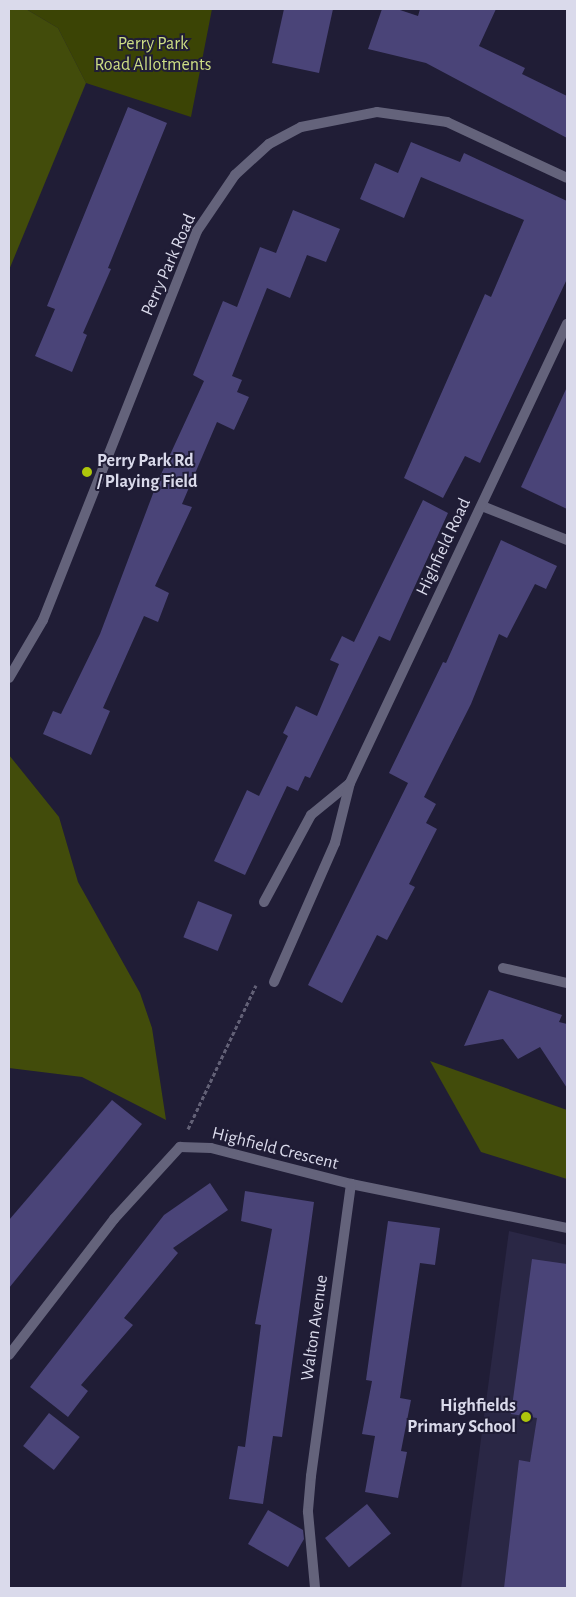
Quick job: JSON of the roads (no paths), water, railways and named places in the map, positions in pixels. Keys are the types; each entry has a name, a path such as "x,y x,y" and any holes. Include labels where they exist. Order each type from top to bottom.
{"street":[{"name":"Perry Park Road","path":"9,678 43,620 197,231 242,169 269,144 301,126 377,112 447,122 567,178"},
{"name":"Highfield Road","path":"350,783 567,324"},
{"path":"482,506 567,540"},
{"path":"264,902 311,815 350,783"},
{"path":"274,982 335,843 350,783"},
{"path":"503,968 567,983"},
{"name":"Highfield Crescent","path":"9,1356 114,1219 180,1147 210,1148 351,1184 567,1228"},
{"name":"Walton Avenue","path":"315,1588 308,1512 310,1476 351,1184"}],"place":[{"name":"Perry Park Rd / Playing Field","path":"87,472"},
{"name":"Highfields Primary School","path":"526,1417"}],"park label":[{"name":"Perry Park Road Allotments","path":"153,55"}]}
